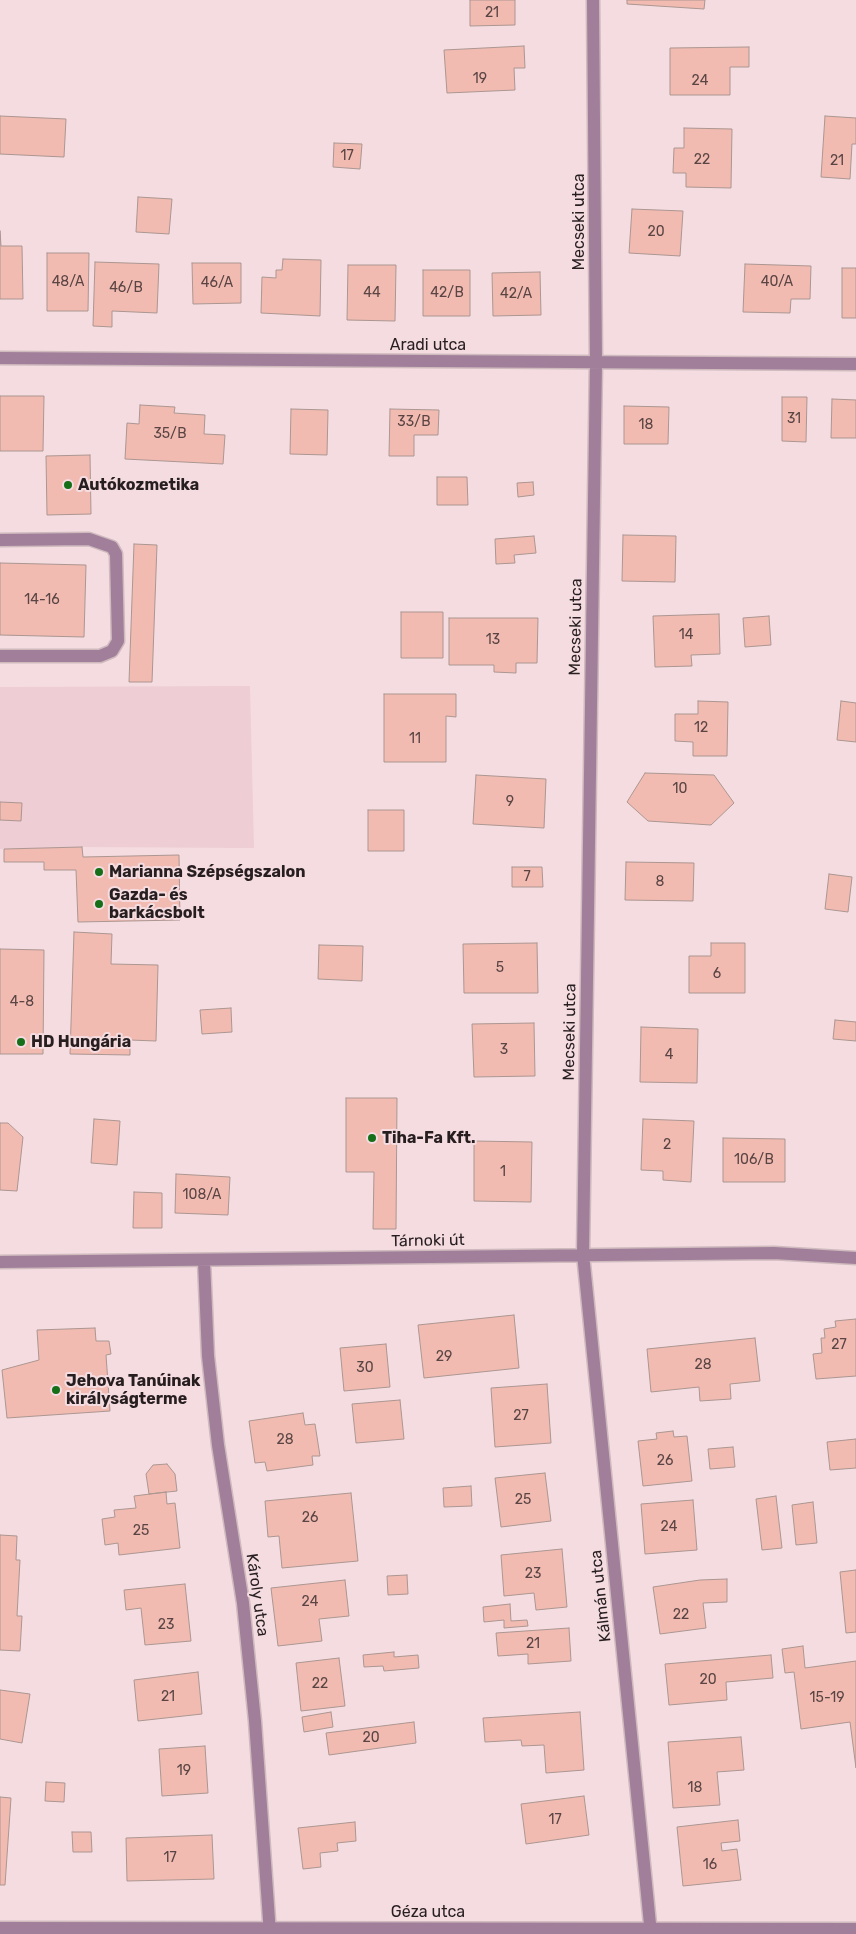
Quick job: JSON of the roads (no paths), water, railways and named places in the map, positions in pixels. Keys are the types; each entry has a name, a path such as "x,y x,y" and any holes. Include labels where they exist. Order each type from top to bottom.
{"street":[{"name":"Mecseki utca","path":"583,1254 596,362 594,0"},
{"name":"Aradi utca","path":"0,358 856,364"},
{"path":"0,540 88,540 112,546 116,554 118,641 112,651 100,656 0,656"},
{"name":"Tárnoki út","path":"0,1262 774,1253 856,1258"},
{"name":"Kálmán utca","path":"583,1254 651,1931"},
{"name":"Károly utca","path":"204,1261 208,1356 218,1445 243,1603 255,1721 270,1931"},
{"name":"Géza utca","path":"0,1928 270,1931 856,1929"}],"place":[{"name":"Autókozmetika","path":"68,485"},
{"name":"Marianna Szépségszalon","path":"99,872"},
{"name":"Gazda- és barkácsbolt","path":"99,904"},
{"name":"HD Hungária","path":"21,1042"},
{"name":"Tiha-Fa Kft.","path":"372,1138"},
{"name":"Jehova Tanúinak királyságterme","path":"56,1390"}]}
